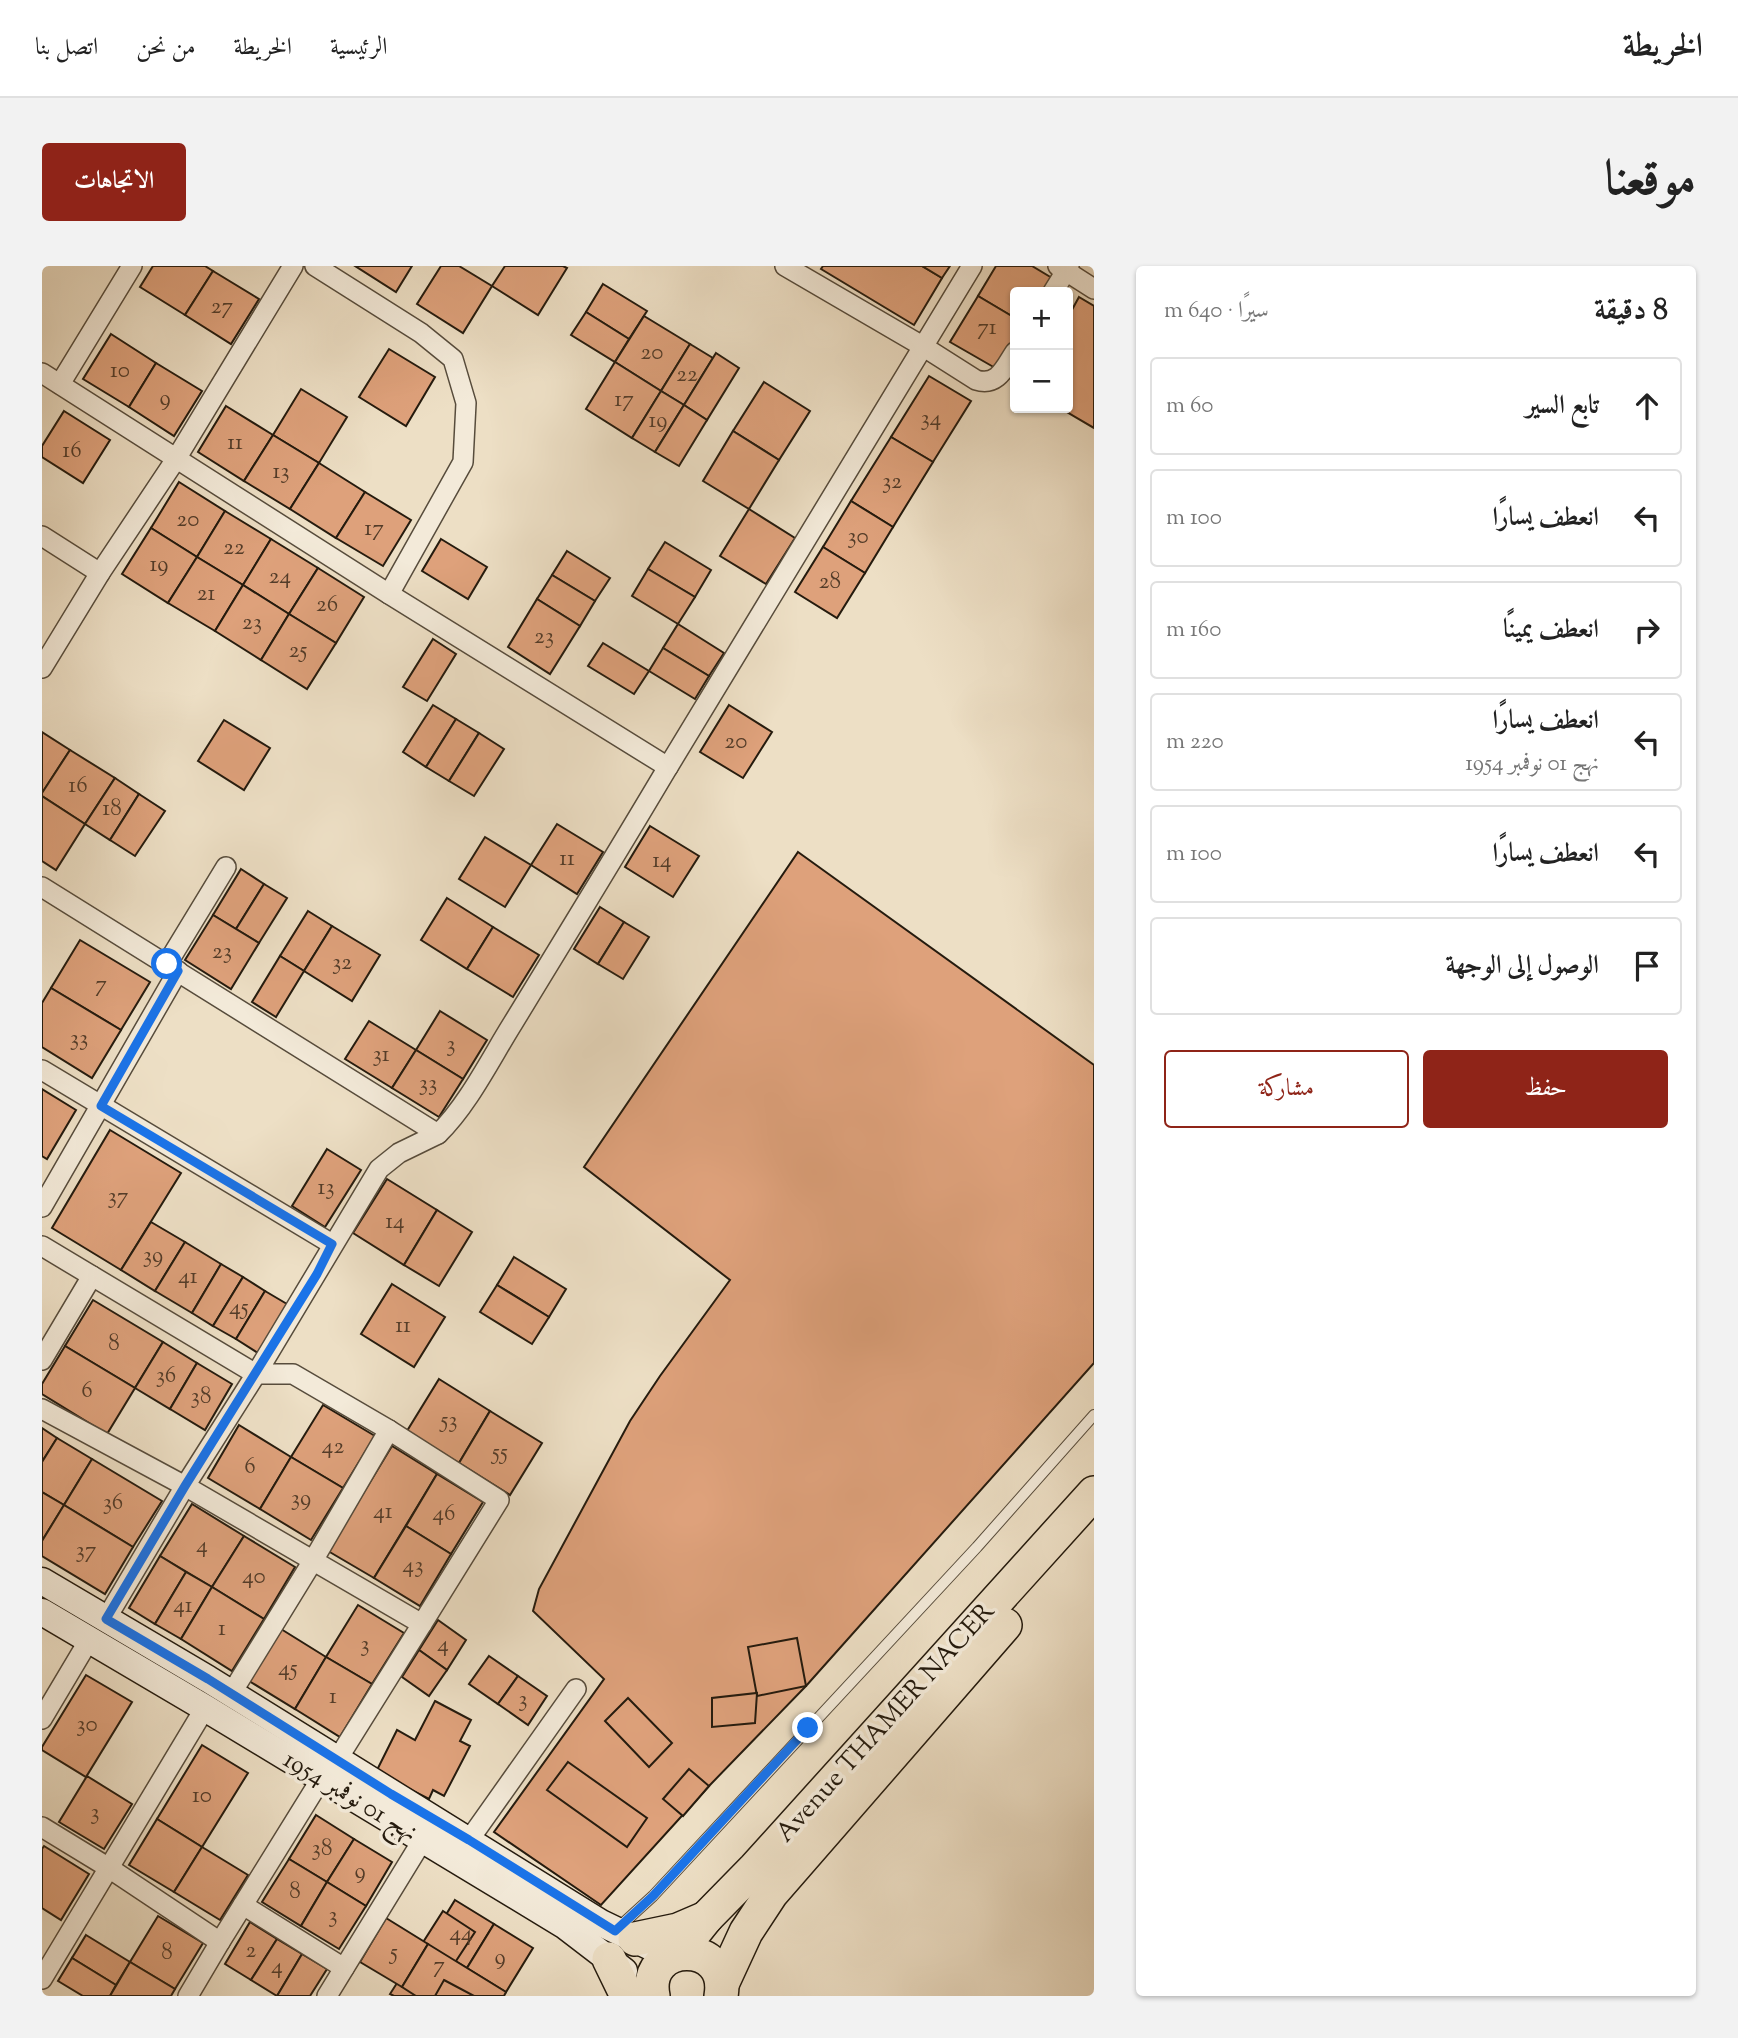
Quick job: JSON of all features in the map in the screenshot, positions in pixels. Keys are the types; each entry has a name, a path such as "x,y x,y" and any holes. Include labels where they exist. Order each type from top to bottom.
{"highway":[{"name":"Avenue THAMER NACER","path":"644,1995 663,1961 674,1955 755,1868 1094,1493"},
{"name":"Avenue THAMER NACER","path":"721,1990 747,1931 771,1894 1094,1526"},
{"path":"644,1995 620,1943 678,1930 706,1918"},
{"path":"674,1955 688,1952 707,1959 719,1974 721,1990"}],"main road":[{"name":"نهج 01 نوفمبر 1954","path":"42,1581 231,1694 422,1841 564,1925 620,1943 674,1955"},
{"name":"نهج 01 نوفمبر 1954","path":"42,1612 205,1708 469,1840 620,1943"}],"street":[{"path":"60,384 132,266"},
{"path":"42,668 100,573 176,459 293,266"},
{"path":"315,266 421,333 453,359 466,403 463,462 389,594"},
{"path":"785,266 976,380 984,383 998,378 1010,360"},
{"path":"106,1619 379,1169 399,1153 438,1133 450,1122 492,1057 972,266"},
{"path":"1055,287 1064,268 1094,289"},
{"path":"42,373 389,594 668,767"},
{"path":"42,536 100,573"},
{"path":"42,1207 101,1106 226,867"},
{"path":"42,887 438,1133"},
{"path":"42,1070 332,1244"},
{"path":"42,1246 256,1374 293,1374 389,1430 499,1500 188,1996"},
{"path":"42,1360 92,1276"},
{"path":"42,1409 185,1486 422,1624"},
{"path":"231,1694 389,1430"},
{"path":"42,1719 89,1640"},
{"path":"469,1840 576,1689"},
{"path":"42,1979 205,1708"},
{"path":"42,1827 220,1942"},
{"path":"327,1996 422,1841"},
{"path":"243,1905 344,1968"}],"lane":[{"path":"620,1943 653,1896 977,1548 1094,1415"}],"building":[{"path":"153,266 205,266 213,271 185,315 140,287"},
{"path":"355,266 412,266 396,292"},
{"path":"441,266 459,266 492,286 463,333 417,304"},
{"path":"505,266 567,268 538,315 492,286"},
{"path":"823,266 922,266 942,278 914,325 821,269"},
{"path":"922,266 950,266 942,278"},
{"path":"996,266 1032,266 1052,278 1046,287 1010,287 1010,315 978,296"},
{"path":"213,271 259,299 231,344 185,315"},
{"path":"603,284 647,311 629,339 586,312"},
{"path":"978,296 1010,315 1010,347 997,369 950,342"},
{"path":"1079,297 1094,306 1094,428 1068,413 1073,413 1073,308"},
{"path":"586,312 629,339 615,362 571,335"},
{"path":"644,316 690,344 661,391 615,362"},
{"path":"111,334 156,363 129,407 83,379"},
{"path":"690,344 713,358 684,405 661,391"},
{"path":"389,349 435,377 406,426 359,397"},
{"path":"716,353 739,368 707,420 684,405"},
{"path":"615,362 661,391 632,438 586,409"},
{"path":"156,363 202,391 174,436 129,407"},
{"path":"929,376 971,401 933,462 891,437"},
{"path":"764,382 810,411 779,460 733,431"},
{"path":"301,389 347,417 319,463 273,435"},
{"path":"661,391 684,405 655,452 632,438"},
{"path":"684,405 707,420 679,466 655,452"},
{"path":"226,406 273,435 244,481 198,452"},
{"path":"64,411 110,440 83,483 42,457 42,446"},
{"path":"733,431 779,460 749,509 703,481"},
{"path":"273,435 319,463 290,509 244,481"},
{"path":"891,437 933,462 893,527 851,501"},
{"path":"319,463 365,492 336,538 290,509"},
{"path":"179,482 225,511 197,557 151,528"},
{"path":"365,492 411,520 383,566 336,538"},
{"path":"851,501 893,527 865,573 823,547"},
{"path":"749,509 795,538 766,584 720,556"},
{"path":"225,511 271,539 243,585 197,557"},
{"path":"151,528 197,557 168,603 122,574"},
{"path":"271,539 318,568 289,614 243,585"},
{"path":"441,539 487,567 468,599 422,571"},
{"path":"665,542 711,570 695,597 648,569"},
{"path":"823,547 865,573 837,618 795,592"},
{"path":"567,551 610,578 595,601 552,575"},
{"path":"197,557 243,585 215,631 168,603"},
{"path":"318,568 364,597 336,643 289,614"},
{"path":"648,569 695,597 678,624 632,596"},
{"path":"552,575 595,601 580,626 537,599"},
{"path":"243,585 289,614 261,660 215,631"},
{"path":"537,599 580,626 550,674 508,647"},
{"path":"289,614 336,643 307,689 261,660"},
{"path":"678,624 724,653 709,676 663,648"},
{"path":"433,639 456,654 427,701 403,687"},
{"path":"603,643 649,671 634,694 588,666"},
{"path":"663,648 709,676 695,699 649,671"},
{"path":"433,705 456,719 426,767 403,752"},
{"path":"729,705 772,732 743,778 700,752"},
{"path":"456,719 479,733 449,781 426,767"},
{"path":"224,720 270,748 244,790 198,761"},
{"path":"42,732 70,750 42,793"},
{"path":"479,733 504,749 474,796 449,781"},
{"path":"70,750 115,778 85,824 42,796"},
{"path":"115,778 139,794 110,840 85,824"},
{"path":"139,794 165,811 135,856 110,840"},
{"path":"42,796 85,824 56,870 42,861"},
{"path":"557,824 603,852 577,894 531,865"},
{"path":"650,826 699,856 673,897 625,867"},
{"path":"485,837 531,865 505,907 459,879"},
{"path":"798,852 1094,1065 1094,1363 806,1686 709,1786 601,1905 494,1832 604,1679 533,1611 539,1589 630,1421 730,1280 584,1167"},
{"path":"241,869 264,884 236,929 213,915"},
{"path":"264,884 287,898 259,943 236,929"},
{"path":"447,898 493,927 467,969 421,940"},
{"path":"600,907 624,922 598,964 574,949"},
{"path":"308,911 332,926 304,971 280,956"},
{"path":"213,915 259,943 231,989 185,960"},
{"path":"624,922 649,937 623,979 598,964"},
{"path":"332,926 380,955 352,1001 304,971"},
{"path":"493,927 539,955 513,997 467,969"},
{"path":"80,940 150,982 121,1030 51,988"},
{"path":"280,956 304,971 276,1017 252,1002"},
{"path":"51,988 121,1030 92,1078 42,1047 42,1003"},
{"path":"440,1011 487,1040 463,1079 416,1050"},
{"path":"369,1021 416,1050 392,1088 345,1059"},
{"path":"416,1050 463,1079 439,1117 392,1088"},
{"path":"42,1089 76,1110 47,1159 42,1156"},
{"path":"110,1130 181,1173 121,1270 52,1228"},
{"path":"327,1149 361,1170 325,1227 292,1206"},
{"path":"387,1179 437,1210 404,1265 353,1233"},
{"path":"437,1210 472,1232 439,1286 404,1265"},
{"path":"151,1222 185,1242 155,1291 121,1270"},
{"path":"185,1242 221,1264 192,1313 155,1291"},
{"path":"514,1257 566,1289 549,1317 497,1285"},
{"path":"221,1264 243,1277 213,1326 192,1313"},
{"path":"243,1277 265,1291 236,1339 213,1326"},
{"path":"392,1284 445,1317 414,1367 361,1334"},
{"path":"497,1285 549,1317 532,1344 480,1312"},
{"path":"265,1291 287,1304 258,1353 236,1339"},
{"path":"93,1300 163,1342 135,1388 65,1346"},
{"path":"163,1342 197,1363 170,1409 135,1388"},
{"path":"65,1346 135,1388 107,1434 42,1394 42,1384"},
{"path":"197,1363 232,1384 205,1430 170,1409"},
{"path":"439,1379 490,1411 459,1463 407,1431"},
{"path":"323,1405 375,1436 343,1488 291,1457"},
{"path":"490,1411 542,1443 510,1495 459,1463"},
{"path":"239,1425 291,1457 260,1509 208,1478"},
{"path":"42,1428 57,1438 42,1462"},
{"path":"57,1438 92,1459 64,1505 42,1492 42,1462"},
{"path":"392,1446 437,1474 374,1578 328,1551"},
{"path":"291,1457 343,1488 311,1540 260,1509"},
{"path":"92,1459 162,1501 133,1547 64,1505"},
{"path":"437,1474 483,1502 451,1554 406,1526"},
{"path":"42,1492 64,1505 42,1541"},
{"path":"192,1504 244,1536 212,1587 160,1556"},
{"path":"64,1505 133,1547 105,1594 42,1556 42,1541"},
{"path":"406,1526 451,1554 420,1606 374,1578"},
{"path":"244,1536 295,1567 264,1619 212,1587"},
{"path":"160,1556 186,1572 155,1624 129,1608"},
{"path":"186,1572 212,1587 181,1639 155,1624"},
{"path":"212,1587 264,1619 232,1671 181,1639"},
{"path":"358,1605 404,1633 372,1684 326,1657"},
{"path":"438,1620 466,1640 447,1670 419,1650"},
{"path":"281,1629 326,1657 295,1709 249,1681"},
{"path":"797,1638 806,1686 757,1696 748,1647"},
{"path":"419,1650 447,1670 429,1696 402,1677"},
{"path":"489,1656 518,1676 498,1704 469,1684"},
{"path":"326,1657 372,1684 340,1737 295,1709"},
{"path":"86,1675 132,1702 86,1777 42,1750 42,1747"},
{"path":"518,1676 547,1696 528,1725 498,1704"},
{"path":"757,1693 755,1723 712,1727 712,1698"},
{"path":"628,1698 672,1743 649,1767 605,1721"},
{"path":"435,1701 471,1720 460,1741 470,1746 444,1796 433,1790 429,1799 376,1772 397,1730 415,1740"},
{"path":"202,1745 248,1773 202,1847 157,1819"},
{"path":"568,1762 647,1818 627,1847 547,1790"},
{"path":"689,1769 709,1786 683,1816 663,1799"},
{"path":"87,1776 132,1804 104,1849 59,1822"},
{"path":"316,1815 354,1839 327,1882 289,1859"},
{"path":"157,1819 202,1847 174,1892 129,1865"},
{"path":"354,1839 392,1862 366,1906 327,1882"},
{"path":"44,1846 89,1874 61,1920 42,1908"},
{"path":"202,1847 248,1875 220,1920 174,1892"},
{"path":"289,1859 327,1882 301,1926 262,1902"},
{"path":"327,1882 366,1906 339,1949 301,1926"},
{"path":"455,1900 494,1924 467,1968 428,1944"},
{"path":"443,1911 475,1932 433,1996 390,1994"},
{"path":"158,1916 203,1943 175,1989 130,1962"},
{"path":"386,1918 428,1944 402,1987 360,1962"},
{"path":"250,1922 277,1939 251,1980 225,1964"},
{"path":"494,1924 533,1948 506,1992 467,1968"},
{"path":"86,1935 130,1962 116,1985 72,1958"},
{"path":"277,1939 302,1954 277,1996 251,1980"},
{"path":"428,1944 506,1992 504,1996 416,1996 402,1987"},
{"path":"302,1954 327,1969 310,1996 277,1996"},
{"path":"72,1958 116,1985 110,1996 83,1996 58,1981"},
{"path":"130,1962 175,1989 171,1996 110,1996"},
{"path":"444,1980 474,1996 435,1996"}],"route":[{"path":"167,964 178,971 101,1106 332,1244 317,1274 106,1619 208,1679 615,1931 653,1896 808,1728"}]}
